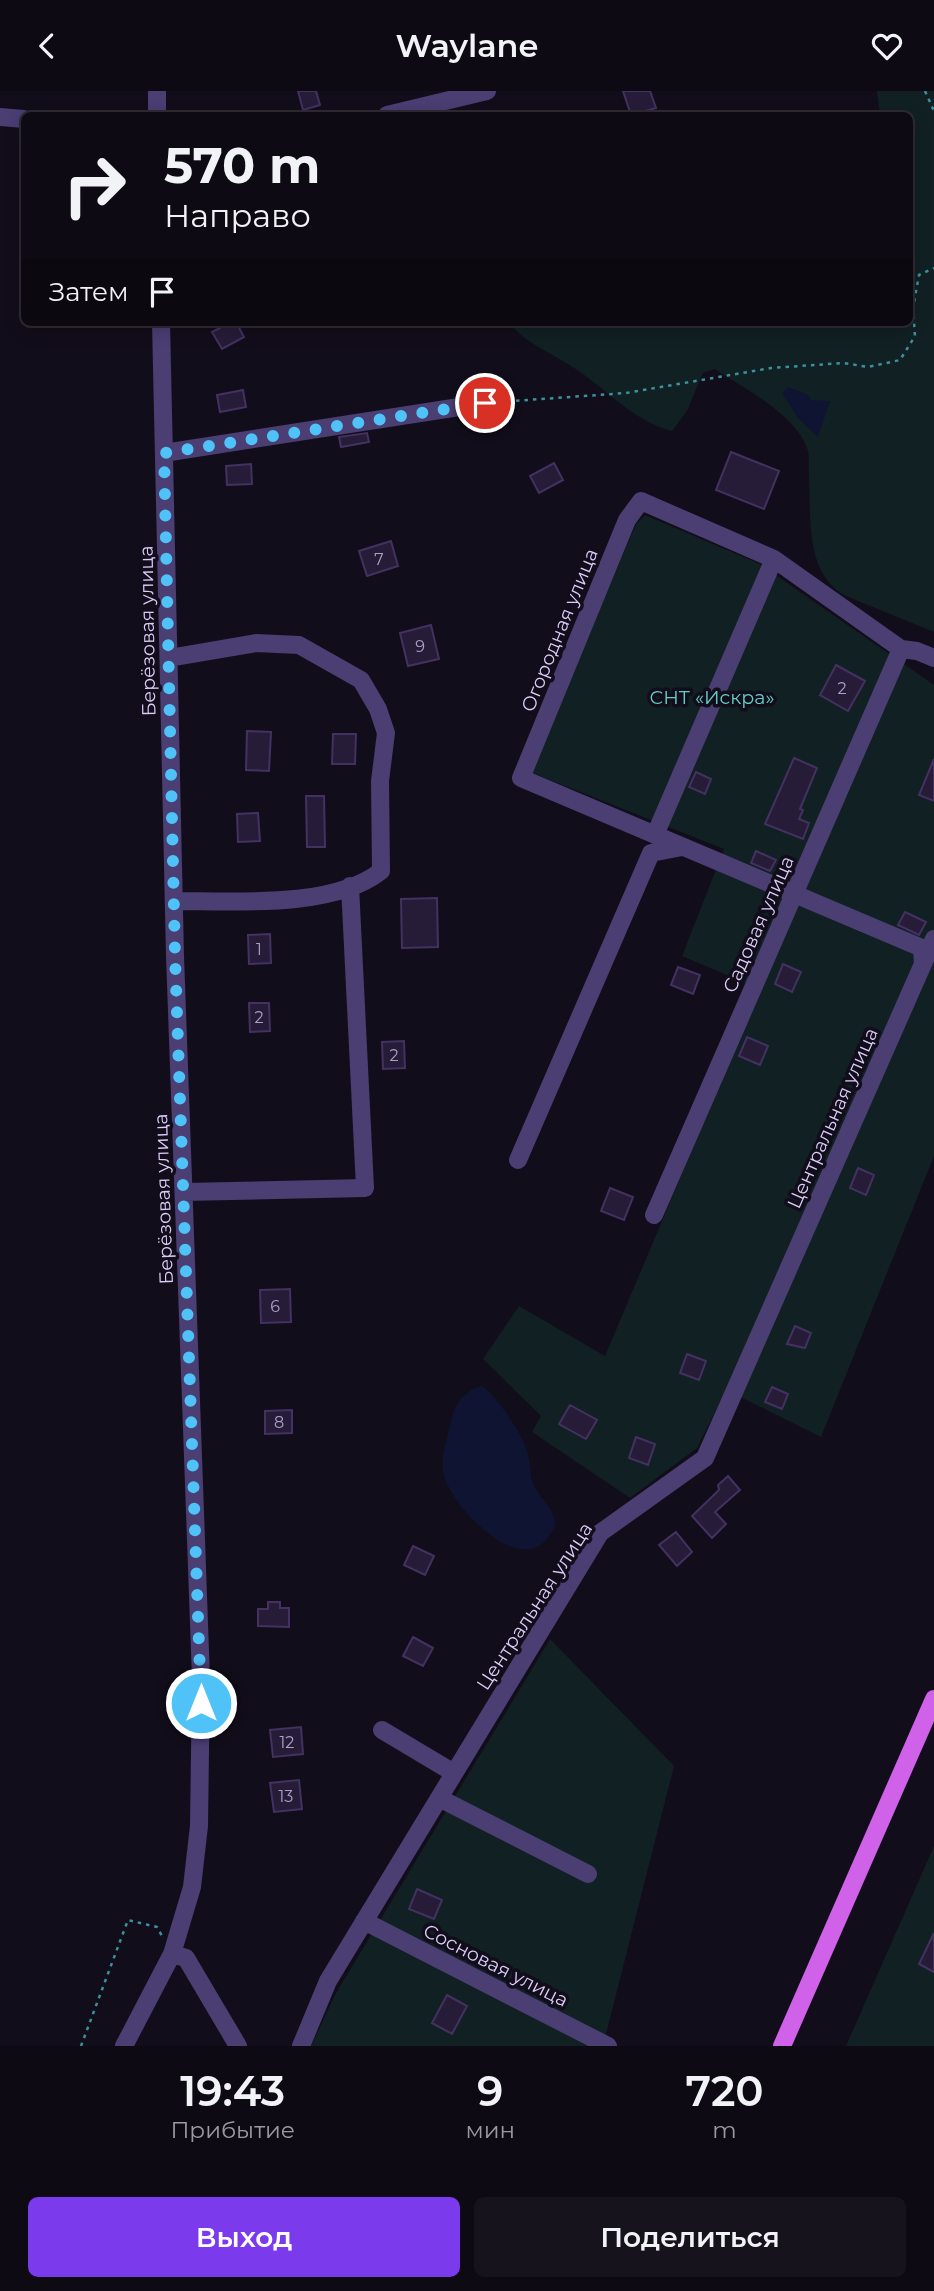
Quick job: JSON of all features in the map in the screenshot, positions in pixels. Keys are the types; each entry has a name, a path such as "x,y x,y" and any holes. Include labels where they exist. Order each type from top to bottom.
{"main road":[{"path":"782,2046 934,1699"}],"street":[{"path":"157,91 157,112"},
{"path":"400,112 487,91"},
{"path":"0,117 21,119"},
{"name":"Берёзовая улица","path":"124,2046 172,1954 192,1887 199,1826 201,1679 174,901 161,326"},
{"path":"164,453 485,403"},
{"name":"Огородная улица","path":"655,835 521,778 627,520 641,501 774,559"},
{"path":"923,964 922,948 655,835 774,559 901,649 917,651 934,658"},
{"path":"169,658 256,643 299,645 360,680 378,709 386,733 380,781 381,871 370,880 295,901 174,901"},
{"name":"Садовая улица","path":"654,1215 901,649"},
{"path":"518,1160 651,853 682,846"},
{"path":"184,1192 365,1188 350,886"},
{"name":"Центральная улица","path":"301,2046 328,1981 600,1533 705,1458 934,939"},
{"path":"382,1730 454,1773"},
{"path":"439,1798 588,1874"},
{"name":"Сосновая улица","path":"364,1921 608,2046"},
{"path":"172,1954 186,1958 238,2046"}],"path":[{"path":"925,91 934,111"},
{"path":"485,403 626,393 771,368 844,363 868,367 900,360 915,336 913,308 919,275 934,268"},
{"path":"81,2046 128,1920 157,1927 172,1954"}],"green space":[{"path":"877,91 934,91 934,632 846,596 832,586 816,559 812,542 807,448 791,424 767,403 715,369 703,373 687,411 672,431 631,412 583,374 530,341 512,326 913,326 913,112 880,112"},
{"name":"СНТ «Искра»","path":"645,515 760,564 934,685 934,1156 821,1437 726,1390 697,1448 630,1498 532,1432 541,1416 483,1359 519,1306 605,1356 760,989 682,956 724,849 530,772 636,524"},
{"path":"550,1639 674,1766 603,2046 311,2046 336,1993"},
{"path":"934,1846 934,2046 846,2046"}],"water":[{"path":"789,387 808,395 811,400 830,401 818,437 799,419 782,393"},
{"path":"482,1386 502,1406 520,1435 527,1451 535,1488 555,1520 547,1539 534,1548 519,1549 486,1531 457,1501 443,1471 444,1450 456,1407 463,1396"}],"building":[{"path":"298,91 316,91 320,105 303,110"},
{"path":"623,91 650,91 656,108 630,112"},
{"path":"219,326 238,326 244,337 222,349 212,332 220,328"},
{"path":"243,390 246,407 220,412 217,395"},
{"path":"367,433 369,442 341,447 339,437"},
{"path":"731,452 779,471 764,509 716,490"},
{"path":"554,463 563,480 539,493 530,476"},
{"path":"251,464 252,484 227,485 226,466"},
{"path":"391,541 398,566 367,576 359,551"},
{"path":"431,625 439,659 408,666 400,633"},
{"path":"836,665 865,681 848,711 820,695"},
{"path":"247,731 271,732 269,771 246,770"},
{"path":"333,734 356,734 355,764 332,764"},
{"path":"794,758 817,768 800,809 803,810 799,819 809,823 803,839 765,824"},
{"path":"934,759 934,801 919,795"},
{"path":"696,772 711,779 705,794 689,787"},
{"path":"306,796 324,796 325,847 307,847"},
{"path":"258,813 260,841 238,842 237,814"},
{"path":"756,851 776,860 770,871 751,863"},
{"path":"437,898 438,947 402,948 401,899"},
{"path":"905,912 926,922 919,935 898,925"},
{"path":"270,934 271,963 249,964 248,935"},
{"path":"783,964 801,972 792,992 775,984"},
{"path":"678,967 700,975 693,994 671,985"},
{"path":"249,1003 269,1003 270,1031 250,1032"},
{"path":"747,1037 768,1046 760,1065 739,1056"},
{"path":"404,1041 405,1068 383,1069 382,1042"},
{"path":"858,1168 874,1175 866,1195 850,1188"},
{"path":"610,1188 633,1197 624,1220 601,1211"},
{"path":"290,1289 291,1322 261,1323 260,1290"},
{"path":"795,1326 811,1333 805,1348 787,1344"},
{"path":"687,1354 706,1361 699,1380 680,1373"},
{"path":"772,1387 788,1394 782,1409 765,1402"},
{"path":"570,1405 597,1420 586,1439 559,1424"},
{"path":"292,1410 292,1433 265,1434 265,1411"},
{"path":"636,1437 655,1444 648,1465 629,1458"},
{"path":"728,1476 740,1490 715,1512 726,1524 712,1538 692,1516 719,1490 718,1485"},
{"path":"676,1532 692,1552 677,1566 659,1545"},
{"path":"413,1546 434,1556 425,1575 404,1565"},
{"path":"268,1602 280,1602 280,1608 289,1608 289,1627 258,1626 258,1609 268,1609"},
{"path":"413,1637 433,1648 423,1666 403,1656"},
{"path":"301,1727 303,1754 273,1757 270,1730"},
{"path":"299,1780 302,1809 274,1812 270,1783"},
{"path":"417,1889 442,1900 434,1919 409,1909"},
{"path":"934,1933 934,1972 919,1964"},
{"path":"447,1995 467,2006 452,2034 432,2023"}],"route":[{"path":"201,1703 175,956 164,453 485,403"}]}
